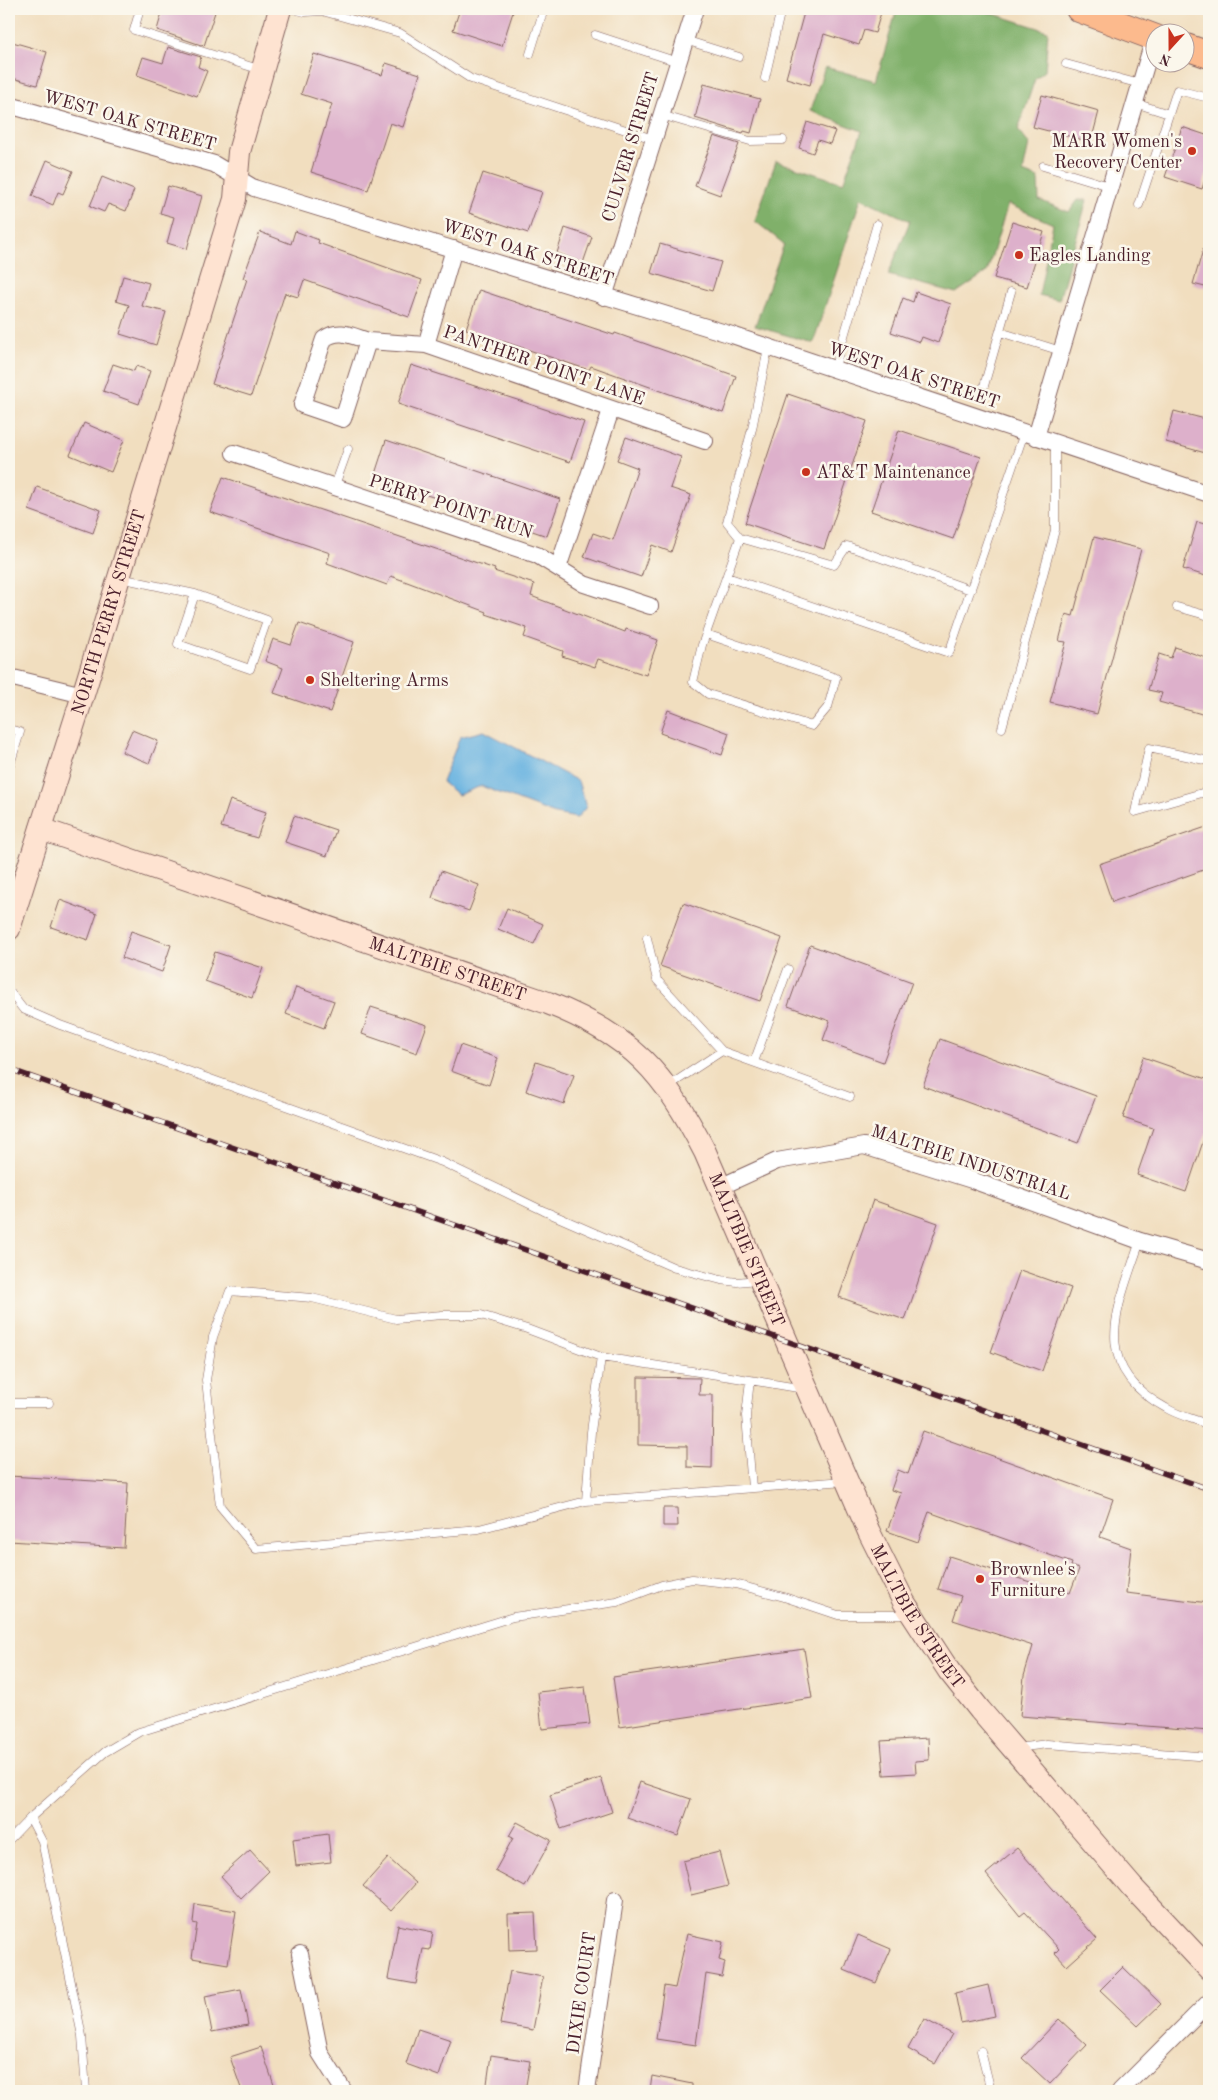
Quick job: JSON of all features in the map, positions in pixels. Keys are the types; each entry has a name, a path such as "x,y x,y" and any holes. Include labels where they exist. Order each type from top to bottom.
{"main road":[{"path":"1079,9 1146,35"},
{"path":"1196,50 1209,55"}],"street":[{"path":"236,177 239,152 279,9"},
{"name":"CULVER STREET","path":"604,297 695,9"},
{"path":"1030,435 1061,350 1146,66"},
{"name":"WEST OAK STREET","path":"9,105 214,164 254,188 768,348 1209,494"},
{"name":"NORTH PERRY STREET","path":"9,929 235,199 236,177"},
{"path":"426,345 454,249"},
{"name":"PANTHER POINT LANE","path":"368,341 343,419 302,405 324,339 332,334 342,332 368,341 426,345 705,441"},
{"path":"558,568 611,410"},
{"name":"PERRY POINT RUN","path":"234,453 537,555 584,584 650,606"},
{"path":"9,677 83,695"},
{"name":"MALTBIE STREET","path":"41,829 576,1014 618,1038 653,1069 667,1086 690,1122 847,1481 886,1567 913,1616 949,1671 1012,1748 1132,1886 1209,1969"},
{"name":"MALTBIE INDUSTRIAL","path":"720,1187 777,1161 864,1146 972,1180 1140,1241 1209,1261"},
{"name":"DIXIE COURT","path":"587,2091 615,1900"},
{"path":"300,1954 320,2053 344,2091"},
{"path":"1120,2091 1209,2002"}],"lane":[{"path":"140,9 134,30 262,70"},
{"path":"293,9 305,12 322,11 400,33 471,79 654,139"},
{"path":"530,54 544,9"},
{"path":"765,78 781,9"},
{"path":"595,36 678,62"},
{"path":"685,40 739,57"},
{"path":"1066,64 1140,84"},
{"path":"1139,205 1177,90 1209,98"},
{"path":"1134,103 1169,114"},
{"path":"661,115 750,141 783,140"},
{"path":"1043,166 1109,186"},
{"path":"834,370 877,224"},
{"path":"984,386 1011,292"},
{"path":"1000,332 1061,350"},
{"path":"768,348 752,429 727,522 740,538 834,565 847,546 971,590"},
{"path":"727,577 949,653 1030,435"},
{"path":"1002,728 1055,530 1055,444"},
{"path":"334,488 348,448"},
{"path":"706,634 836,678 828,707 812,726 708,694 693,682 706,634 740,538"},
{"path":"118,578 195,594 266,620 250,669 178,644 195,594"},
{"path":"1177,608 1209,616"},
{"path":"9,729 20,732 9,768"},
{"path":"1209,761 1149,748 1135,812 1209,791"},
{"path":"647,938 657,980 722,1051 850,1097"},
{"path":"754,1062 788,970"},
{"path":"9,991 23,1009 442,1162 544,1211 675,1268 721,1280 738,1282 759,1280"},
{"path":"667,1086 722,1051"},
{"path":"1140,1241 1117,1312 1114,1330 1115,1351 1132,1385 1167,1409 1209,1425"},
{"path":"806,1389 601,1357 527,1328 482,1315 442,1315 396,1319 312,1298 230,1292 213,1337 206,1380 220,1506 256,1549 479,1529 586,1501 847,1481"},
{"path":"586,1501 591,1432 601,1357"},
{"path":"750,1380 746,1416 752,1488"},
{"path":"9,1403 49,1403"},
{"path":"9,1840 30,1818 105,1752 139,1732 512,1617 617,1602 662,1585 692,1579 735,1584 776,1594 838,1616 913,1616"},
{"path":"1012,1748 1047,1744 1209,1758"},
{"path":"30,1818 42,1840 82,2036 86,2091"},
{"path":"981,2051 990,2087 995,2091"}],"green space":[{"path":"897,9 978,9 1048,31 1045,71 1035,79 1018,130 1029,144 1023,172 1038,178 1039,200 1069,212 1078,200 1087,200 1059,300 1039,295 1053,224 1008,204 987,272 956,293 888,275 910,221 861,198 813,343 755,326 784,244 755,221 776,161 843,183 862,131 810,111 825,67 876,81"}],"water":[{"path":"484,731 578,781 586,807 577,818 555,814 481,786 458,795 442,782 460,737"}],"building":[{"path":"163,9 216,9 204,46 157,30"},
{"path":"460,9 514,9 502,46 453,30"},
{"path":"805,9 882,9 875,33 864,30 859,45 824,34 810,85 786,78"},
{"path":"9,41 47,52 37,85 9,77"},
{"path":"168,47 201,57 198,67 207,71 197,96 137,75 143,57 163,63"},
{"path":"314,54 382,75 386,63 420,74 403,127 390,123 368,190 311,172 332,104 301,94"},
{"path":"704,84 760,99 751,133 744,131 743,133 695,118"},
{"path":"1042,95 1099,111 1091,142 1033,127"},
{"path":"807,122 835,131 830,144 818,140 813,153 799,148"},
{"name":"MARR Women's Recovery Center","path":"1182,127 1209,136 1209,167 1202,189 1165,177"},
{"path":"714,136 739,144 720,195 695,186"},
{"path":"47,160 73,171 63,194 58,192 53,205 32,196"},
{"path":"483,173 542,192 528,233 469,213"},
{"path":"102,177 134,190 126,211 108,204 104,212 90,206"},
{"path":"168,186 202,196 187,249 167,243 174,217 160,213"},
{"name":"Eagles Landing","path":"1012,222 1044,232 1027,287 994,278"},
{"path":"565,228 592,237 583,263 557,253"},
{"path":"295,231 319,240 318,243 422,280 409,317 304,280 298,297 285,293 251,396 212,384 247,279 243,278 260,232 291,244"},
{"path":"1205,243 1209,243 1209,288 1193,284"},
{"path":"660,244 721,262 712,291 651,273"},
{"path":"123,276 149,283 142,306 166,312 156,345 120,334 129,305 116,301"},
{"path":"479,290 614,335 615,333 736,376 723,413 591,366 589,370 466,329"},
{"path":"916,292 951,304 938,343 922,337 920,342 891,332 903,298 913,302"},
{"path":"113,364 134,371 136,366 150,371 139,404 103,391"},
{"path":"411,365 584,422 570,462 398,404"},
{"name":"AT&T Maintenance","path":"788,394 867,421 824,549 745,523"},
{"path":"1174,411 1209,420 1209,454 1166,442"},
{"path":"84,423 124,440 111,472 70,455"},
{"path":"899,430 981,457 953,539 871,511"},
{"path":"626,437 681,457 670,488 691,495 671,552 652,545 641,577 584,557 593,533 613,540 627,501 638,468 617,460"},
{"path":"386,440 560,499 547,536 374,477"},
{"path":"223,477 495,569 494,571 534,584 531,596 625,632 626,629 658,640 646,675 598,659 595,667 562,656 563,651 524,637 527,628 486,614 487,612 391,576 387,585 327,563 330,553 210,512"},
{"path":"37,487 101,510 93,533 29,510"},
{"path":"1197,522 1209,525 1209,577 1183,569"},
{"path":"1094,537 1141,549 1097,714 1050,702 1066,642 1059,641 1066,614 1073,616"},
{"name":"Sheltering Arms","path":"299,623 354,642 330,712 274,693 283,668 265,661 273,639 291,645"},
{"path":"1175,647 1209,659 1209,716 1159,702 1162,693 1148,690 1159,654 1171,658"},
{"path":"668,710 729,733 722,755 660,733"},
{"path":"132,730 158,741 149,763 122,752"},
{"path":"230,800 266,812 257,838 221,827"},
{"path":"294,816 336,830 327,856 285,842"},
{"path":"1209,826 1209,868 1112,902 1099,864"},
{"path":"441,871 479,885 469,911 432,898"},
{"path":"60,900 97,914 88,940 51,927"},
{"path":"683,903 782,938 760,1001 660,966"},
{"path":"507,908 543,924 534,944 498,929"},
{"path":"131,931 171,945 162,972 122,958"},
{"path":"810,945 912,982 883,1062 823,1040 830,1021 788,1006"},
{"path":"215,952 263,968 252,998 205,981"},
{"path":"296,987 334,1001 324,1028 286,1014"},
{"path":"371,1007 427,1025 417,1053 362,1034"},
{"path":"940,1039 1096,1096 1078,1143 923,1086"},
{"path":"460,1045 498,1058 489,1085 451,1071"},
{"path":"1143,1057 1209,1080 1209,1124 1186,1192 1137,1175 1153,1128 1123,1118"},
{"path":"536,1062 574,1075 564,1104 526,1091"},
{"path":"873,1200 938,1223 905,1320 839,1297"},
{"path":"1020,1270 1071,1288 1042,1371 991,1352"},
{"path":"638,1377 700,1378 699,1395 713,1395 712,1468 687,1467 687,1446 638,1445"},
{"name":"Brownlee's Furniture","path":"923,1431 1113,1499 1100,1537 1131,1548 1126,1593 1209,1603 1209,1731 1020,1716 1024,1676 1033,1646 953,1620 961,1596 938,1589 949,1556 1070,1593 1079,1569 1071,1566 1072,1563 929,1512 918,1542 887,1531 901,1493 891,1490 898,1470 908,1474"},
{"path":"9,1476 128,1483 124,1548 9,1541"},
{"path":"663,1508 677,1508 678,1526 663,1526"},
{"path":"804,1649 812,1698 620,1727 613,1677"},
{"path":"585,1687 590,1724 542,1729 538,1692"},
{"path":"928,1738 929,1760 915,1761 916,1773 884,1775 881,1741"},
{"path":"601,1778 612,1812 561,1829 550,1795"},
{"path":"640,1782 691,1799 678,1836 627,1818"},
{"path":"517,1822 551,1840 525,1887 495,1871 513,1838 509,1836"},
{"path":"328,1834 331,1862 296,1866 293,1839"},
{"path":"1017,1848 1097,1939 1067,1966 1055,1953 1059,1949 1025,1912 1020,1916 986,1874"},
{"path":"250,1850 269,1871 241,1898 221,1876"},
{"path":"719,1852 728,1886 691,1895 683,1861"},
{"path":"388,1858 416,1883 391,1911 363,1886"},
{"path":"195,1904 236,1911 228,1964 192,1958 197,1924 193,1923"},
{"path":"535,1913 537,1949 509,1950 508,1914"},
{"path":"398,1925 433,1932 430,1950 423,1949 416,1984 388,1979"},
{"path":"687,1934 723,1942 719,1960 725,1962 722,1977 706,1974 696,2045 656,2039 664,1986 675,1988"},
{"path":"858,1935 891,1949 876,1983 844,1970"},
{"path":"1123,1967 1161,2004 1138,2026 1100,1990"},
{"path":"510,1971 543,1977 533,2030 500,2024"},
{"path":"988,1985 995,2016 961,2023 955,1993"},
{"path":"241,1989 248,2025 212,2032 205,1996"},
{"path":"924,2019 952,2034 935,2064 908,2049"},
{"path":"1059,2019 1087,2045 1050,2084 1022,2058"},
{"path":"418,2029 451,2040 439,2076 406,2064"},
{"path":"261,2047 276,2091 242,2091 230,2057"},
{"path":"491,2055 530,2061 525,2091 486,2091"},
{"path":"652,2076 692,2084 692,2091 650,2091"}],"railway":[{"path":"9,1069 1209,1489"}],"place":[{"name":"MARR Women's Recovery Center","path":"1192,151"},
{"name":"Eagles Landing","path":"1019,255"},
{"name":"AT&T Maintenance","path":"806,472"},
{"name":"Sheltering Arms","path":"310,680"},
{"name":"Brownlee's Furniture","path":"980,1579"}]}
